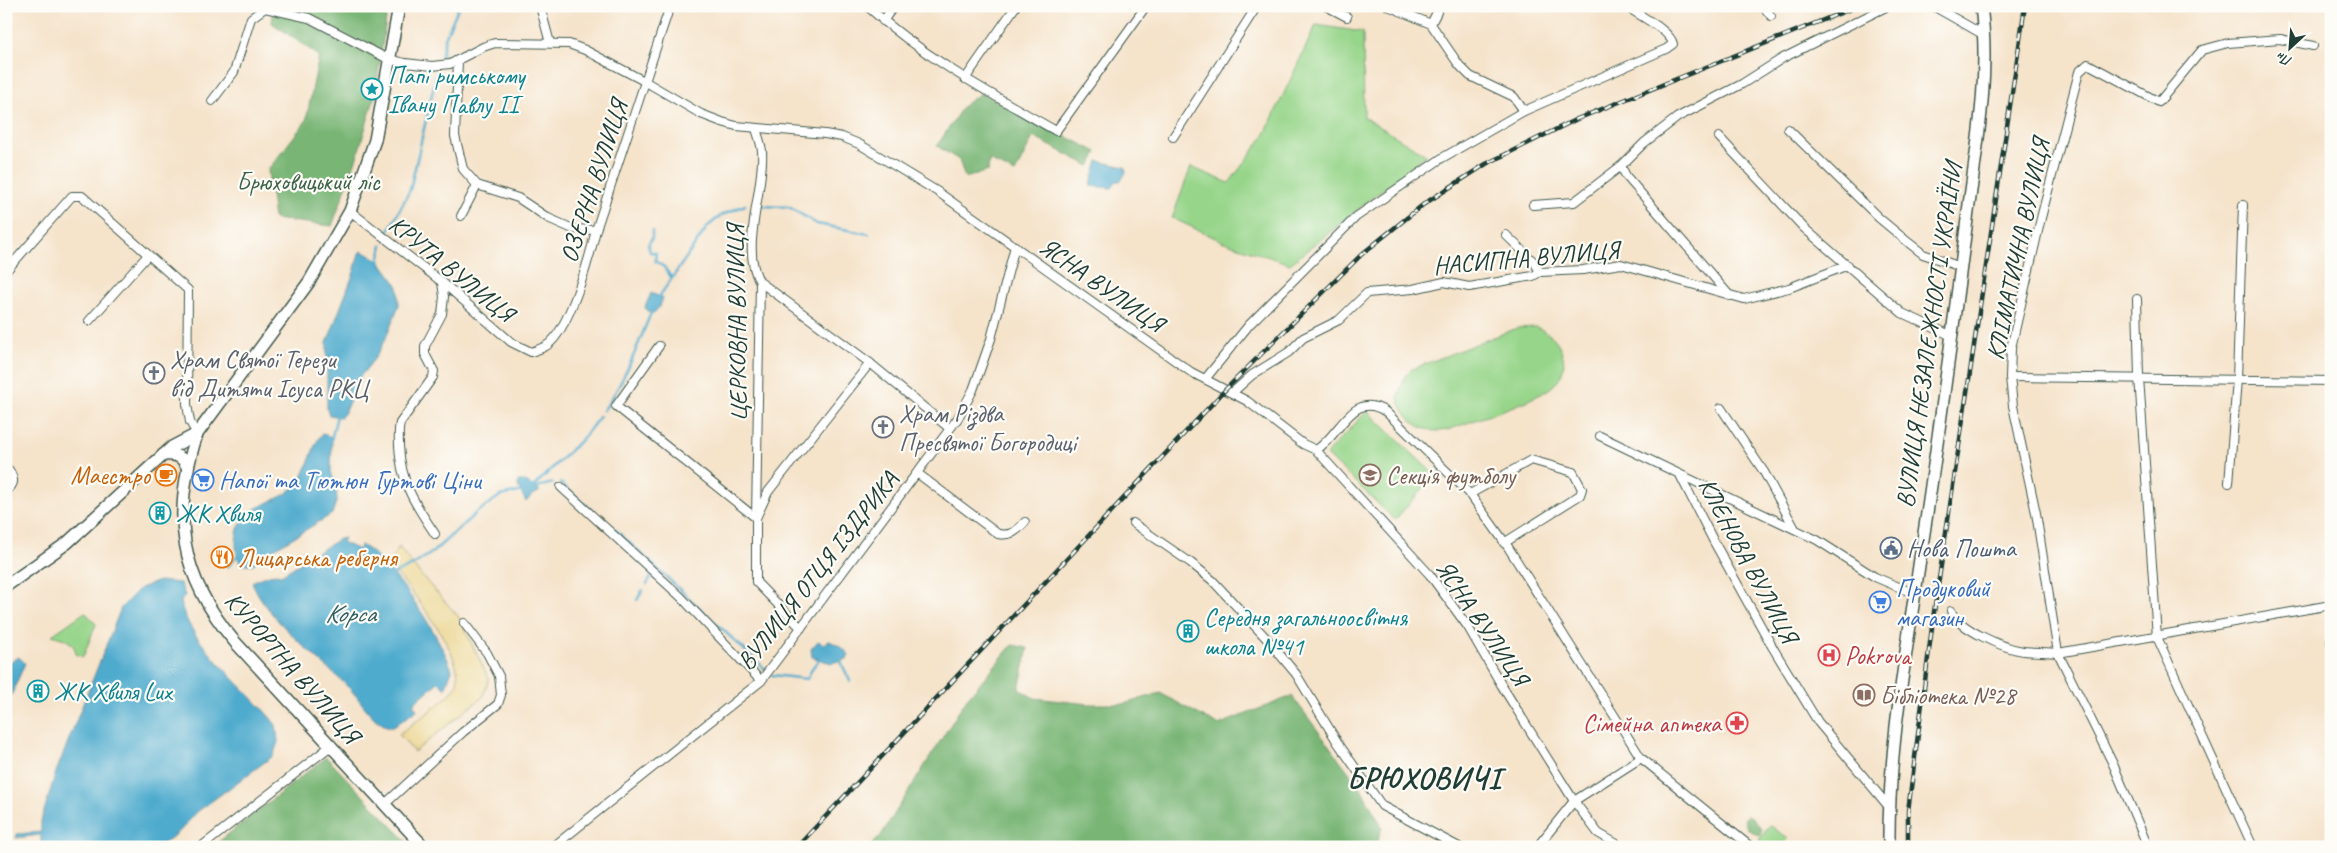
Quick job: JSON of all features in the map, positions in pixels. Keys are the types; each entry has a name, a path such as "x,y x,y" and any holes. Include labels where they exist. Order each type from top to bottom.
{"main road":[{"path":"6,586 67,544 172,447 197,434 309,282 350,211 374,140 399,6"},
{"name":"ВУЛИЦЯ НЕЗАЛЕЖНОСТІ УКРАЇНИ","path":"1889,847 1888,807 1898,703 1952,336 1982,103 1984,35 1981,6"},
{"name":"КУРОРТНА ВУЛИЦЯ","path":"197,434 188,469 182,524 183,538 190,566 203,597 221,626 235,642 424,847"},
{"path":"163,455 175,454 184,459 188,469"}],"street":[{"path":"540,6 550,43"},
{"name":"ОЗЕРНА ВУЛИЦЯ","path":"531,352 546,346 558,332 570,310 590,259 596,230 670,6"},
{"path":"867,6 883,21 965,79 1056,132 1146,6"},
{"path":"883,21 894,6"},
{"path":"965,79 1016,6"},
{"path":"1173,137 1257,6"},
{"path":"1326,6 1347,17"},
{"path":"1388,6 1431,24 1458,65 1470,76 1514,98 1524,111"},
{"path":"1431,24 1440,6"},
{"path":"1206,378 1249,325 1356,217 1442,158 1524,111 1666,49 1673,44 1672,38 1661,29 1626,6"},
{"path":"1763,6 1771,16"},
{"path":"1533,204 1574,202 1678,117 1742,84 1783,58 1888,6"},
{"path":"1933,6 1984,35"},
{"name":"ЯСНА ВУЛИЦЯ","path":"212,101 234,72 251,18 264,8 309,18 388,59 432,66 450,64 473,51 495,44 569,44 585,50 646,82 701,114 736,126 825,134 842,137 859,144 938,192 1191,372 1233,392 1303,444 1316,450 1435,582 1468,627 1574,801 1598,833 1622,847"},
{"name":"КЛІМАТИЧНА ВУЛИЦЯ","path":"2148,847 2113,764 2058,653 2036,513 2013,406 2010,377 2011,348 2041,218 2079,72 2088,64 2159,102 2202,50 2228,43 2280,39 2313,46"},
{"path":"458,60 455,119 457,148 463,169 477,185 518,198 548,218 573,230 596,230"},
{"name":"ЦЕРКОВНА ВУЛИЦЯ","path":"756,128 762,152 759,193 752,221 754,272 760,282 756,582 801,628"},
{"path":"1788,129 1879,218 1909,243 1923,254 1961,267"},
{"path":"1719,137 1804,228 1902,313 1952,336"},
{"path":"1620,166 1626,176 1730,296"},
{"path":"461,216 477,185"},
{"path":"6,271 72,196 77,194 82,196 188,290 187,404 190,422 197,434"},
{"path":"2229,483 2237,379 2243,205"},
{"name":"КРУТА ВУЛИЦЯ","path":"350,211 442,282 511,342 531,352"},
{"path":"1506,235 1535,263 1540,272"},
{"name":"ВУЛИЦЯ ОТЦЯ ІЗДРИКА","path":"553,847 761,681 958,418 973,390 991,339 1015,246"},
{"path":"89,321 148,255"},
{"name":"НАСИПНА ВУЛИЦЯ","path":"1233,392 1252,375 1289,352 1302,338 1339,320 1367,294 1414,289 1444,282 1468,287 1533,276 1540,272 1583,270 1621,264 1744,299 1789,288 1848,265"},
{"path":"435,534 410,495 406,484 402,472 398,430 400,423 433,377 434,371 424,354 425,346 442,314 444,297 442,282"},
{"path":"760,282 870,362 949,428"},
{"path":"2138,299 2139,377 2158,637 2253,847"},
{"path":"659,346 616,406 756,518 768,492 870,362"},
{"path":"2010,377 2139,377 2331,381"},
{"path":"1316,450 1354,411 1365,405 1377,406 1386,412 1470,494 1504,542 1641,758 1751,847"},
{"path":"1721,408 1764,472 1794,529"},
{"path":"1600,436 1681,477 1818,540 1875,576 1915,594"},
{"path":"1470,494 1531,460 1573,472 1582,488 1580,495 1504,542"},
{"path":"6,491 14,484 9,470"},
{"path":"917,473 998,534 1008,535 1017,531 1025,522"},
{"name":"КЛЕНОВА ВУЛИЦЯ","path":"1681,477 1713,540 1773,648 1818,722 1888,807"},
{"path":"561,487 680,596 761,681"},
{"path":"1133,523 1192,563 1212,580 1267,639 1296,674 1338,743 1382,806 1458,847"},
{"path":"1951,611 1955,620 1984,637 2009,647 2022,651 2058,653 2158,637 2331,605"},
{"path":"385,804 463,732 498,704 501,695 499,676 487,653 464,623"},
{"path":"2331,640 2331,645"},
{"path":"201,847 332,745"},
{"path":"1537,847 1574,801 1641,758"}],"green space":[{"name":"Брюховицький ліс","path":"274,6 388,6 375,95 357,157 332,226 274,219 268,170 306,121 319,56 272,23"},
{"path":"1316,25 1363,32 1364,117 1426,155 1290,264 1224,242 1172,218 1191,167 1229,183 1264,136"},
{"path":"981,93 1097,152 1090,166 1033,137 1015,173 989,160 988,171 965,178 959,160 937,146 963,106"},
{"path":"1536,327 1545,331 1556,340 1561,348 1563,357 1562,375 1546,391 1504,410 1448,430 1439,431 1423,428 1405,413 1398,397 1405,376 1412,369 1517,328"},
{"path":"1367,411 1436,476 1395,520 1326,454"},
{"path":"85,612 96,624 83,657 76,654 71,643 52,635"},
{"path":"1012,645 1028,648 1019,689 1034,698 1089,704 1124,704 1160,693 1218,725 1292,696 1360,787 1382,827 1376,847 869,847 880,837 966,700"},
{"path":"326,757 412,847 212,847"},
{"path":"1747,815 1753,818 1762,829 1759,836 1747,828 1744,819"},
{"path":"1770,825 1788,839 1782,847 1769,847 1759,840"}],"sand":[{"path":"399,547 420,574 458,616 489,679 483,697 414,752 399,734 451,693 455,688 458,676 454,660 435,624 389,564"}],"water":[{"path":"1098,161 1125,167 1126,172 1121,181 1116,181 1112,188 1090,186"},
{"path":"362,251 379,260 394,280 398,287 399,305 386,338 375,358 359,378 341,417 329,415 327,409 327,343 354,272 359,253"},
{"path":"651,293 663,298 660,306 653,314 647,311 645,307"},
{"path":"322,434 330,436 332,440 331,472 336,486 337,499 332,514 261,557 254,564 241,565 236,543 238,529 243,520 258,507 287,493 296,485 301,479 315,445"},
{"path":"518,481 524,481 539,490 539,492 532,495 526,502 518,486"},
{"name":"Корса","path":"344,538 342,542 359,550 361,545 374,554 401,583 426,620 452,670 445,689 438,682 413,704 417,710 393,727 386,726 374,718 353,692 282,625 260,597 252,582 270,575 281,575 339,539"},
{"path":"159,581 180,583 185,595 181,601 185,616 194,632 206,649 276,725 278,742 273,756 197,812 179,832 159,847 41,847 41,835 16,838 17,834 41,832 41,821 56,772 121,608 140,588"},
{"path":"818,641 823,644 829,641 840,646 849,655 847,659 831,663 812,657 811,649"},
{"path":"19,657 25,663 6,708 6,664"}],"waterway":[{"path":"441,58 445,38 459,6"},
{"path":"387,234 410,190 437,72"},
{"path":"659,297 708,226 722,215 745,205"},
{"path":"764,206 789,207 817,224 869,234"},
{"path":"652,231 652,238 648,245 650,252 656,253 655,261 664,267 671,277"},
{"path":"379,263 382,245"},
{"path":"603,411 624,375 652,310"},
{"path":"331,441 337,415"},
{"path":"532,488 584,437 600,416"},
{"path":"533,488 553,483"},
{"path":"560,483 620,534 765,669"},
{"path":"389,576 413,565 433,552 476,513 500,496 523,491"},
{"path":"228,567 238,554"},
{"path":"647,584 651,577"},
{"path":"637,600 643,590"},
{"path":"772,675 807,679 821,657"},
{"path":"840,660 850,681"}],"railway":[{"path":"797,847 1226,389 1362,254 1424,204 1486,164 1577,119 1858,6"},
{"path":"1908,847 1908,811 1934,612 2025,6"}],"place":[{"name":"Папі римському Івану Павлу ІІ","path":"372,89"},
{"name":"Храм Святої Терези від Дитяти Ісуса РКЦ","path":"154,373"},
{"name":"Храм Різдва Пресвятої Богородиці","path":"883,427"},
{"name":"Маестро","path":"166,475"},
{"name":"Секція футболу","path":"1370,475"},
{"name":"Напої та Тютюн Гуртові Ціни","path":"203,480"},
{"name":"ЖК Хвиля","path":"160,513"},
{"name":"Нова Пошта","path":"1891,548"},
{"name":"Лицарська реберня","path":"222,557"},
{"name":"Продуковий магазин","path":"1880,602"},
{"name":"Середня загальноосвітня школа №41","path":"1188,631"},
{"name":"Pokrova","path":"1829,655"},
{"name":"ЖК Хвиля Lux","path":"38,691"},
{"name":"Бібліотека №28","path":"1864,695"},
{"name":"Сімейна аптека","path":"1737,723"}],"district":[{"name":"БРЮХОВИЧІ","path":"1424,778"}]}
